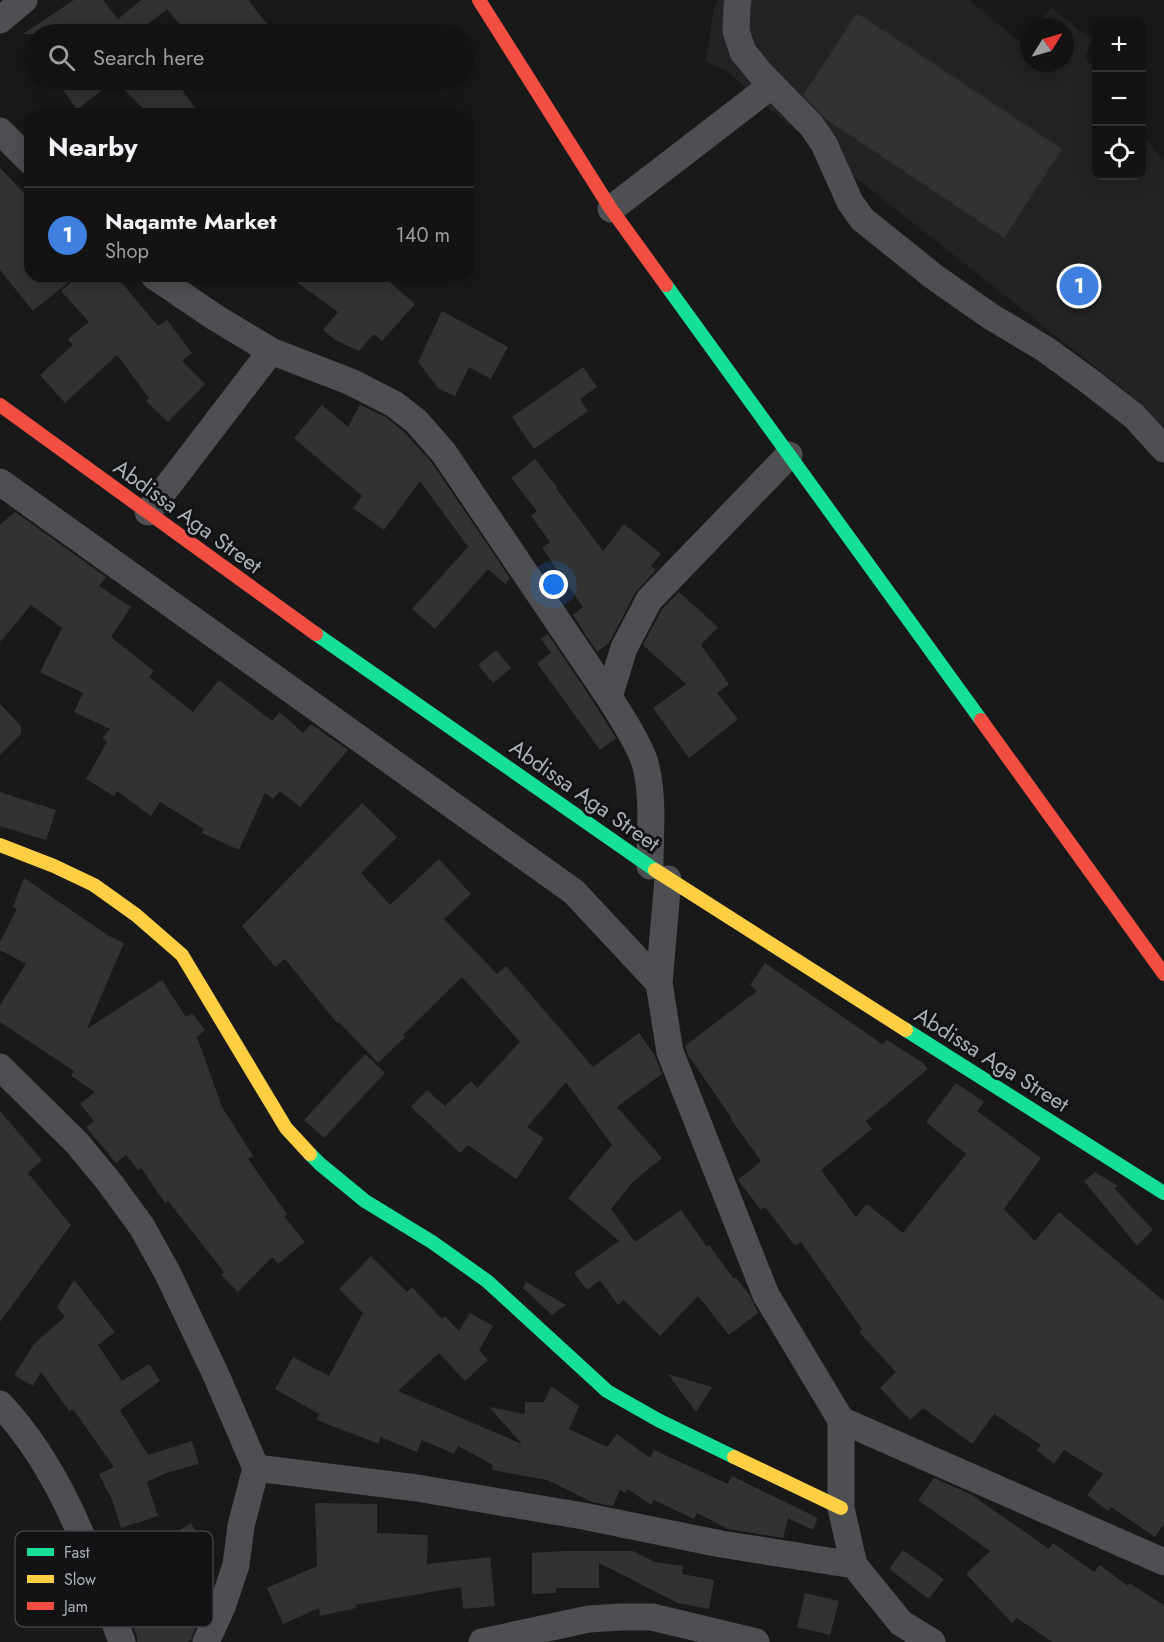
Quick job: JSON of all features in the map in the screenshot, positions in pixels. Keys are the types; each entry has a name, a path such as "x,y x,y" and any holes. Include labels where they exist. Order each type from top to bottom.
{"main road":[{"path":"479,0 611,209 1164,974"},
{"name":"Abdissa Aga Street","path":"0,405 305,627 659,872 1164,1193"},
{"path":"0,845 46,862 106,893 158,933 182,955 286,1128 320,1164 365,1202 432,1242 488,1281 607,1391 658,1420 841,1508"}],"street":[{"path":"0,20 24,0"},
{"path":"738,0 736,31 743,52 812,125 824,144 850,202 862,219 933,276 1089,381 1134,417 1164,449"},
{"path":"611,209 772,85"},
{"path":"0,131 24,155"},
{"path":"163,282 271,351 351,382 394,404 416,421 444,453 629,730 644,761 651,796 659,872 659,983 670,1052 766,1295 840,1420 841,1508 854,1565 903,1633 932,1642"},
{"path":"148,512 271,351"},
{"path":"609,697 624,648 649,600 789,455"},
{"path":"0,482 574,892 659,983"},
{"path":"0,1067 77,1143 142,1227 207,1354 256,1467 241,1526 236,1565 213,1627"},
{"path":"0,1404 16,1421 43,1460 80,1531"},
{"path":"840,1420 1164,1562"},
{"path":"256,1467 417,1488 583,1516 721,1544 854,1565"},
{"path":"482,1642 589,1619 621,1617 652,1617 756,1642"},
{"path":"117,1627 122,1642"},
{"path":"206,1642 213,1627"}],"shaded area":[{"path":"718,0 969,0 1020,40 1020,72 1074,72 1074,26 1092,40 1085,58 1092,66 1092,180 1146,180 1146,140 1164,161 1164,428 1133,397 759,101 730,73 706,61 714,8"},
{"path":"1052,8 1064,18 1042,18"}],"building":[{"path":"74,0 103,0 118,19 141,0 248,0 267,24 180,24 167,9 148,24 38,24"},
{"path":"857,13 1062,149 1004,238 827,120 803,95"},
{"path":"63,90 102,90 79,108 76,108"},
{"path":"183,90 195,108 143,108 125,91"},
{"path":"0,168 24,193 24,282 69,282 33,311 0,270"},
{"path":"71,282 121,282 158,326 167,320 192,353 182,361 205,384 168,422 146,401 149,398 117,355 65,403 40,375 73,345 68,339 89,322 61,291"},
{"path":"296,282 390,282 415,304 382,341 374,334 359,351 335,340 323,330 338,312"},
{"path":"442,311 508,347 491,379 469,367 455,396 439,389 418,362"},
{"path":"583,367 597,387 580,399 588,411 534,449 512,417"},
{"path":"322,405 348,427 360,405 386,417 405,433 432,463 510,578 505,584 488,569 435,629 412,609 468,547 420,481 384,530 353,508 362,496 294,438"},
{"path":"535,459 603,551 624,524 661,554 651,566 656,570 635,593 609,643 597,652 573,615 583,607 542,548 550,542 531,516 537,511 511,478"},
{"path":"15,512 106,577 99,586 131,607 111,637 154,671 149,677 193,712 219,680 272,721 280,712 303,733 311,724 348,750 300,807 280,791 273,799 265,793 239,850 202,833 204,829 160,802 151,816 117,791 114,796 86,779 107,742 102,738 110,729 74,712 83,693 40,672 62,628 31,605 0,642 0,525"},
{"path":"679,592 718,627 701,645 729,684 717,693 738,719 689,758 653,708 686,684 643,645 662,609"},
{"path":"548,634 616,738 600,750 537,663 551,653 541,639"},
{"path":"496,650 511,668 493,683 478,665"},
{"path":"0,704 21,726 21,734 0,755"},
{"path":"0,792 56,810 46,840 0,826"},
{"path":"362,803 397,837 361,873 390,905 439,859 471,894 444,919 497,974 506,966 593,1067 639,1033 654,1054 662,1074 617,1107 662,1158 634,1181 611,1209 635,1242 681,1210 707,1247 709,1245 734,1279 736,1278 749,1294 758,1313 729,1335 698,1296 660,1336 624,1300 618,1305 600,1280 587,1290 574,1273 619,1241 568,1198 612,1145 566,1082 527,1127 544,1138 516,1179 468,1145 460,1153 411,1107 427,1090 445,1106 471,1081 477,1088 520,1042 462,977 378,1063 339,1022 337,1023 285,959 275,967 242,926"},
{"path":"24,878 109,936 124,943 87,1029 162,980 186,1017 192,1013 205,1030 197,1037 222,1107 253,1156 248,1159 287,1214 284,1216 305,1242 278,1264 272,1257 238,1292 221,1275 224,1272 168,1201 165,1203 141,1168 138,1170 126,1155 116,1163 86,1127 94,1121 80,1104 95,1092 71,1076 74,1071 0,1022 0,1005 26,964 0,950 0,942 17,909 13,907"},
{"path":"765,963 882,1044 887,1040 923,1063 928,1069 866,1121 872,1129 821,1170 856,1217 867,1204 903,1233 966,1154 926,1122 956,1083 984,1102 977,1111 1041,1158 1004,1209 1035,1241 1059,1212 1164,1301 1164,1524 1155,1537 1111,1507 1108,1511 1087,1495 1103,1474 1064,1450 1054,1464 1037,1450 1041,1445 994,1414 972,1444 923,1408 910,1420 880,1388 896,1372 859,1332 862,1329 801,1242 795,1246 765,1207 761,1210 738,1180 761,1161 688,1055 685,1046 757,991 750,985"},
{"path":"365,1054 385,1073 324,1138 304,1120"},
{"path":"0,1111 42,1160 28,1173 71,1225 0,1322"},
{"path":"1095,1172 1118,1186 1114,1188 1153,1230 1137,1246 1084,1181"},
{"path":"371,1256 407,1292 412,1287 442,1319 445,1316 459,1331 470,1313 493,1326 479,1350 488,1360 465,1381 439,1353 398,1391 522,1444 489,1407 525,1414 525,1402 544,1402 551,1386 579,1406 569,1429 607,1447 617,1434 650,1458 654,1450 728,1484 732,1476 818,1518 813,1530 788,1518 783,1538 728,1529 697,1513 694,1519 654,1500 651,1505 628,1489 625,1493 620,1490 613,1506 592,1502 547,1480 492,1470 493,1465 458,1446 454,1454 422,1440 417,1452 380,1437 379,1444 317,1420 319,1414 275,1389 293,1357 329,1376 363,1313 339,1289"},
{"path":"74,1280 115,1332 98,1345 122,1381 149,1364 160,1381 120,1410 148,1455 192,1441 199,1464 166,1473 147,1482 158,1516 121,1528 113,1502 99,1474 114,1467 73,1409 69,1411 41,1372 33,1386 14,1375 35,1343 65,1317 57,1307"},
{"path":"526,1282 566,1305 552,1315 523,1288"},
{"path":"668,1374 712,1387 696,1412"},
{"path":"934,1478 972,1495 1049,1549 1053,1543 1094,1572 1100,1565 1128,1586 1129,1583 1164,1605 1164,1642 1052,1642 1017,1618 1012,1623 966,1574 990,1551 918,1500"},
{"path":"315,1503 377,1504 377,1533 428,1535 427,1564 490,1557 495,1606 463,1609 461,1587 355,1605 356,1608 320,1616 319,1608 283,1624 267,1588 317,1566"},
{"path":"191,1523 196,1531 178,1531"},
{"path":"903,1550 944,1579 929,1599 889,1569"},
{"path":"633,1551 655,1562 683,1566 682,1574 714,1580 709,1609 678,1603 599,1563 599,1588 556,1588 556,1593 532,1594 532,1553"},
{"path":"805,1593 839,1601 830,1635 797,1627"},
{"path":"133,1627 196,1627 188,1642 137,1642"}],"traffic: fast":[{"path":"666,285 981,720"},
{"path":"316,634 655,870"},
{"path":"906,1030 1164,1193"},
{"path":"310,1154 365,1201 432,1242 487,1281 607,1391 658,1420 734,1457"}],"traffic: slow":[{"path":"0,845 54,866 94,885 136,915 182,955 286,1128 310,1154"},
{"path":"655,870 906,1030"},
{"path":"734,1457 841,1508"}],"traffic: jam":[{"path":"479,0 611,209 666,285"},
{"path":"0,405 316,634"},
{"path":"981,720 1164,974"}],"place":[{"name":"Naqamte Market","path":"1079,286"}]}
